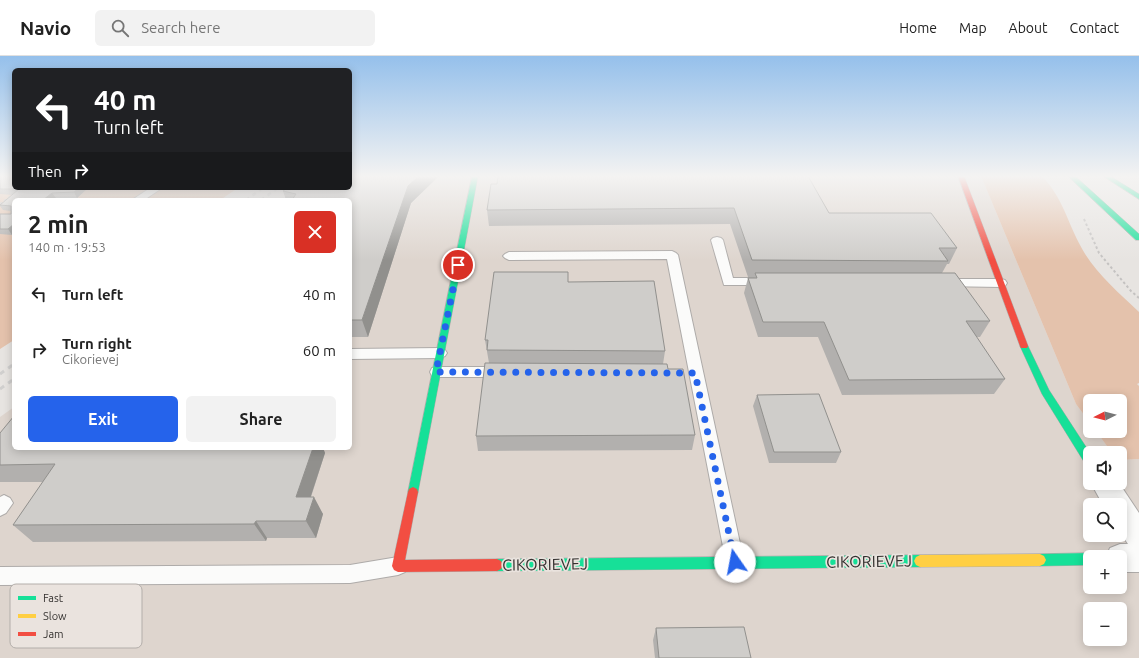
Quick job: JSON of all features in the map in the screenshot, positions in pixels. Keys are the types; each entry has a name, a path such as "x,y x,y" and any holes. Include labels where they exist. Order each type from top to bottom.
{"street":[{"path":"398,566 469,204"},
{"path":"972,204 1030,361 1060,416 1083,451"},
{"path":"1101,204 1139,238"},
{"path":"1109,490 1130,520"},
{"name":"CIKORIEVEJ","path":"398,566 1083,558"},
{"path":"1127,558 1139,558"}],"lane":[{"path":"717,240 728,282 775,282"},
{"path":"509,256 672,255 735,562"},
{"path":"931,283 1001,283"},
{"path":"352,354 440,353"},
{"path":"436,372 515,372"},
{"path":"680,373 695,373"},
{"path":"0,576 350,574 398,566"}],"path":[{"path":"1083,216 1099,253 1131,291 1139,298"}],"shaded area":[{"path":"0,204 12,204 12,341 0,349"},
{"path":"352,204 993,204 1076,404 1083,414 1083,438 1101,438 1107,446 1083,446 1083,490 1127,490 1127,460 1139,459 1139,658 0,658 0,417 12,408 12,450 352,450"},
{"path":"993,204 1061,204 1085,255 1106,281 1139,312 1139,383 1137,384 1139,386 1139,459 1127,460 1127,446 1107,446 1101,438 1127,438 1127,394 1083,394 1083,414 1076,404"}],"building":[{"path":"12,204 12,226 8,229 0,229 0,214 11,214 11,206 0,205"},
{"path":"352,204 402,204 362,320 352,320"},
{"path":"488,204 824,204 829,213 931,213 957,248 939,248 948,261 752,260 734,208 487,210"},
{"path":"494,272 568,272 568,282 654,281 665,351 487,350 488,340 485,340"},
{"path":"755,273 955,273 990,321 966,321 1005,379 849,380 824,322 763,322 748,278 757,278"},
{"path":"485,363 667,364 668,369 683,369 695,435 476,436"},
{"path":"819,394 841,452 774,452 757,395"},
{"path":"12,418 12,450 312,450 296,497 314,497 306,521 256,521 254,524 13,525 55,464 0,465 0,433"},
{"path":"744,627 751,658 659,658 656,628"}],"railway":[{"path":"0,374 12,365"},
{"path":"0,389 12,380"}],"traffic: fast":[{"path":"413,492 469,204"},
{"path":"1102,204 1139,238"},
{"path":"1024,346 1038,377 1083,451"},
{"path":"1040,560 1083,559"},
{"path":"497,565 920,561"}],"traffic: slow":[{"path":"920,561 1040,560"}],"traffic: jam":[{"path":"971,204 1024,346"},
{"path":"413,492 398,566 497,565"}],"route":[{"path":"458,265 436,372 695,373 735,562"}]}
